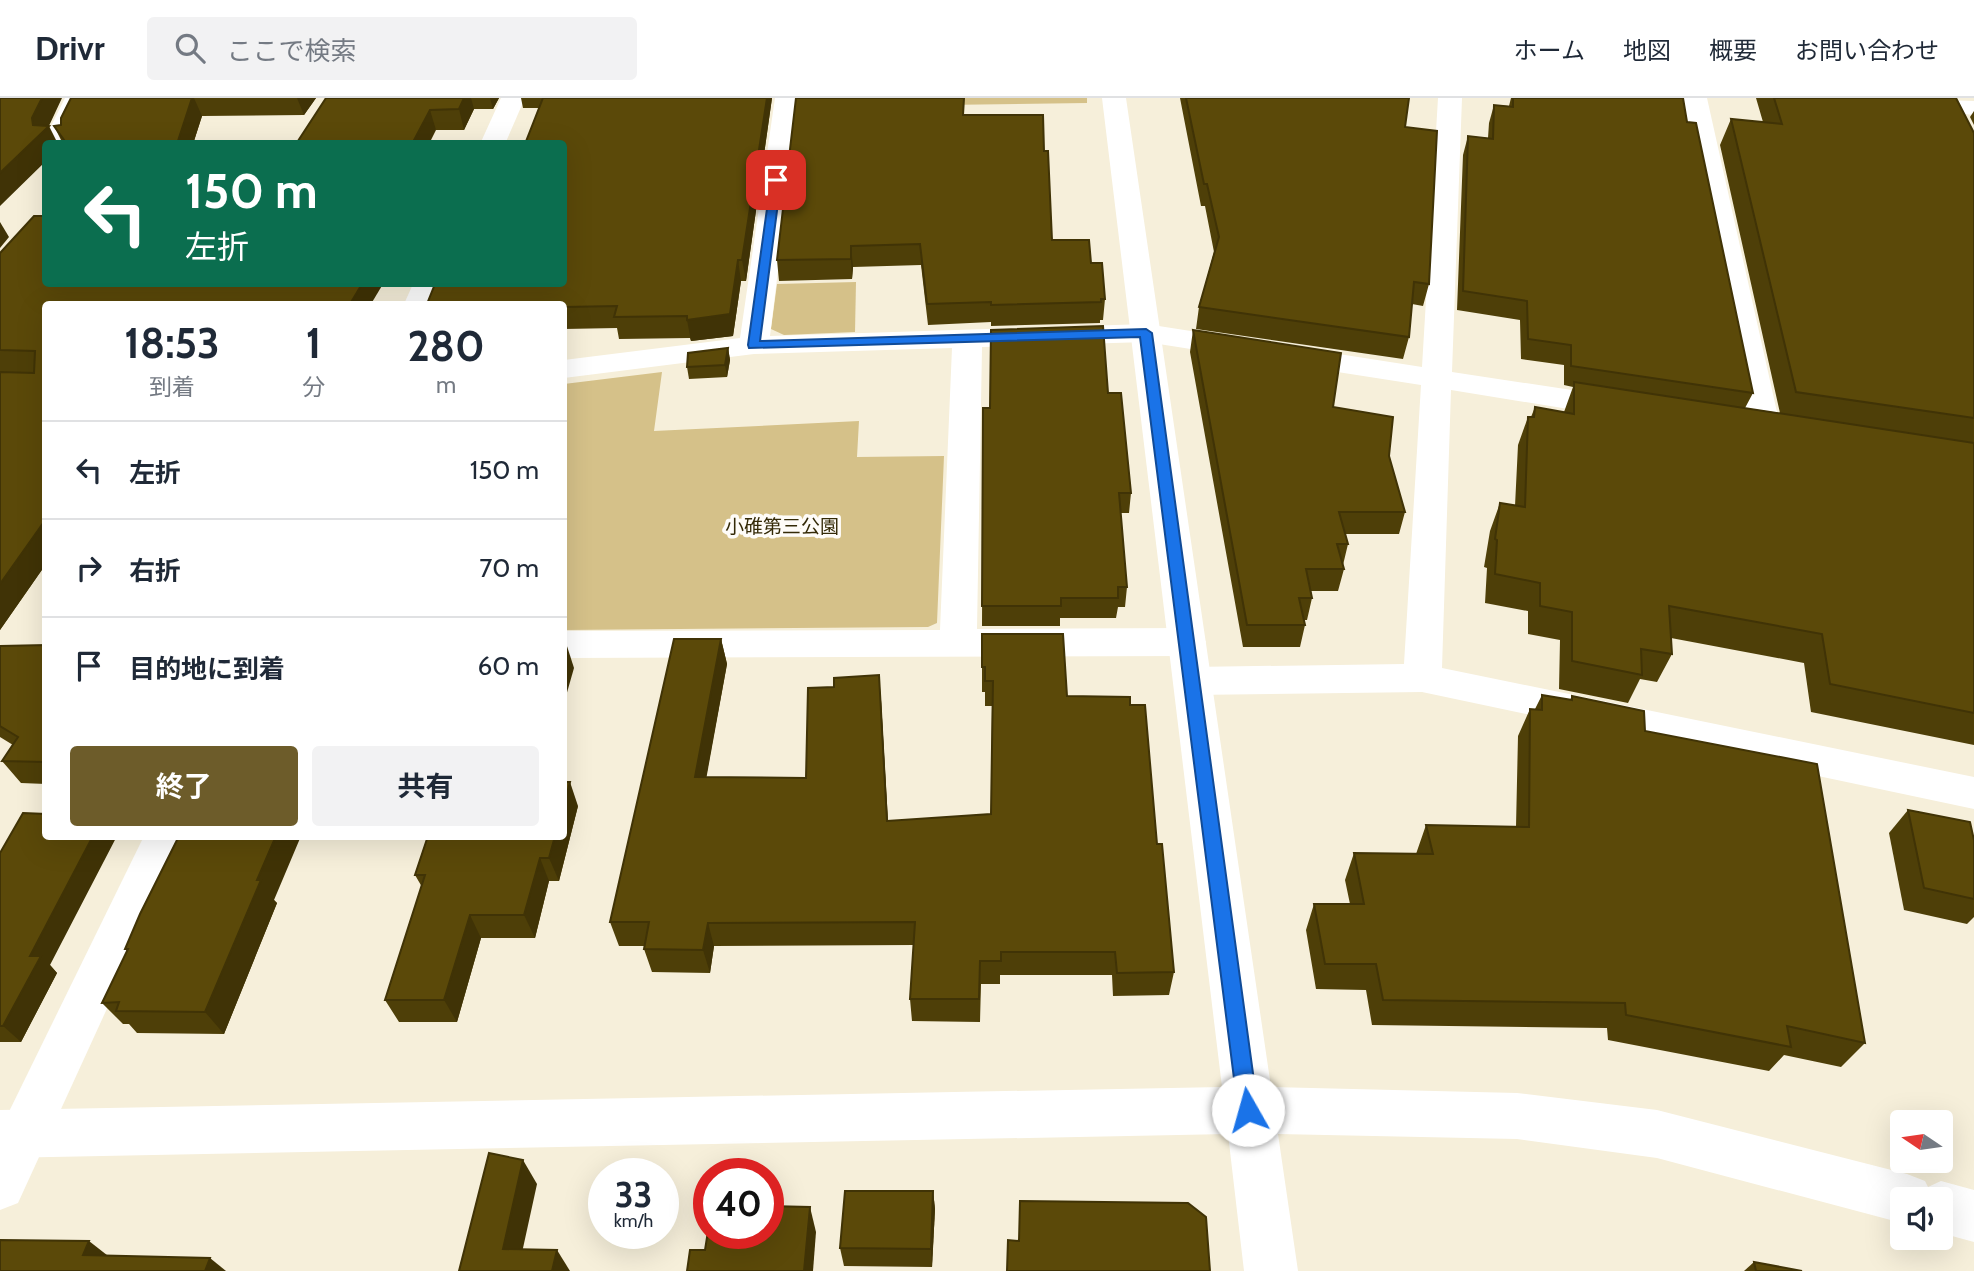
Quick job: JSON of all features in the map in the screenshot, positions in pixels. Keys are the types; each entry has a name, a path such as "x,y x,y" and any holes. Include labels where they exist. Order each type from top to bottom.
{"street":[{"path":"57,140 77,98"},
{"path":"494,140 513,98"},
{"path":"754,345 787,98"},
{"path":"1114,98 1271,1271"},
{"path":"1422,678 1450,98"},
{"path":"1695,98 1765,430"},
{"path":"1876,98 1957,110"},
{"path":"567,369 754,345 1146,333 1642,410"},
{"path":"958,642 967,337"},
{"path":"567,645 1187,642"},
{"path":"1192,681 1422,678 1974,793"},
{"path":"0,1185 13,1133 163,840"},
{"path":"13,1133 1248,1110 1517,1116 1657,1134 1890,1195"},
{"path":"1953,1211 1974,1216"}],"green space":[{"path":"942,98 1087,98 1087,103 942,105"},
{"path":"856,282 855,332 784,335 771,329 777,284"},
{"name":"小碓第三公園","path":"662,372 654,431 859,421 857,457 944,456 937,623 928,627 567,630 567,384"}],"building":[{"path":"0,98 42,98 32,118 33,125 49,126 0,173"},
{"path":"71,98 192,98 178,140 64,140 54,126 61,125 61,118"},
{"path":"326,98 464,98 459,109 430,110 414,140 299,140"},
{"path":"543,98 767,98 742,260 738,260 730,314 687,320 687,316 614,317 617,306 567,307 567,301 428,301 434,287 567,287 567,140 527,140"},
{"path":"796,98 964,98 963,115 1043,115 1044,151 1048,151 1052,240 1089,240 1091,263 1102,263 1105,299 1101,299 1101,302 927,304 920,244 851,246 851,259 777,260"},
{"path":"1186,98 1409,98 1405,127 1437,131 1429,284 1414,282 1409,337 1199,307 1219,237 1207,184 1204,184"},
{"path":"1513,98 1683,98 1687,122 1696,123 1753,393 1571,366 1571,345 1528,339 1527,301 1463,291 1468,136 1493,139 1494,105 1513,107"},
{"path":"1774,98 1956,98 1974,133 1974,418 1796,392 1731,119 1782,124"},
{"path":"34,216 42,216 42,287 360,287 352,301 42,301 42,525 0,584 0,372 34,373 35,351 0,350 0,253"},
{"path":"1103,326 1108,393 1121,393 1131,493 1119,493 1127,587 1118,587 1118,598 1061,598 1061,606 982,606 983,408 990,408 991,330"},
{"path":"1193,330 1341,353 1333,407 1393,417 1389,456 1405,512 1339,512 1348,544 1337,544 1344,569 1306,569 1312,598 1299,598 1305,625 1247,625"},
{"path":"728,348 725,365 687,367 688,353"},
{"path":"1574,382 1974,443 1974,713 1830,684 1822,634 1669,606 1672,654 1641,649 1642,675 1572,661 1572,612 1540,606 1540,583 1495,574 1495,539 1500,503 1525,507 1528,417 1534,417 1535,407 1574,414"},
{"path":"982,634 1063,634 1067,696 1130,697 1130,705 1145,705 1157,844 1162,844 1174,972 1117,973 1115,952 1001,952 1001,961 980,961 979,999 910,999 915,922 708,923 703,950 644,949 649,922 610,922 674,639 721,639 695,777 806,778 808,688 834,687 834,678 879,675 887,821 991,814 993,681 985,681 985,667 982,667"},
{"path":"42,645 42,762 2,761 18,737 0,726 0,646"},
{"path":"1542,695 1572,700 1572,696 1644,711 1645,731 1817,764 1865,1043 1787,1026 1791,1047 1626,1015 1625,1003 1383,1000 1376,964 1325,964 1314,904 1364,904 1354,853 1433,854 1426,825 1529,827 1530,709 1542,710"},
{"path":"1908,810 1970,822 1974,840 1974,899 1924,888"},
{"path":"23,813 42,814 42,840 91,840 30,956 41,956 3,1026 0,1026 0,853"},
{"path":"177,840 274,840 257,880 261,880 205,1012 116,1011 119,1002 102,1003 128,949 125,949"},
{"path":"427,840 554,840 549,858 540,858 524,915 470,915 444,1000 385,1000 425,875 415,875"},
{"path":"489,1153 523,1160 503,1249 557,1250 552,1271 459,1271"},
{"path":"845,1191 933,1191 931,1249 840,1248"},
{"path":"1020,1201 1188,1203 1206,1217 1210,1271 1007,1271 1008,1240 1019,1241"},
{"path":"784,1206 810,1207 804,1271 687,1271 690,1250 784,1249"},
{"path":"0,1240 89,1241 83,1255 210,1258 205,1271 0,1271"},
{"path":"1754,1262 1802,1271 1756,1271"}],"route":[{"path":"776,180 754,345 1146,333 1248,1110"}]}
